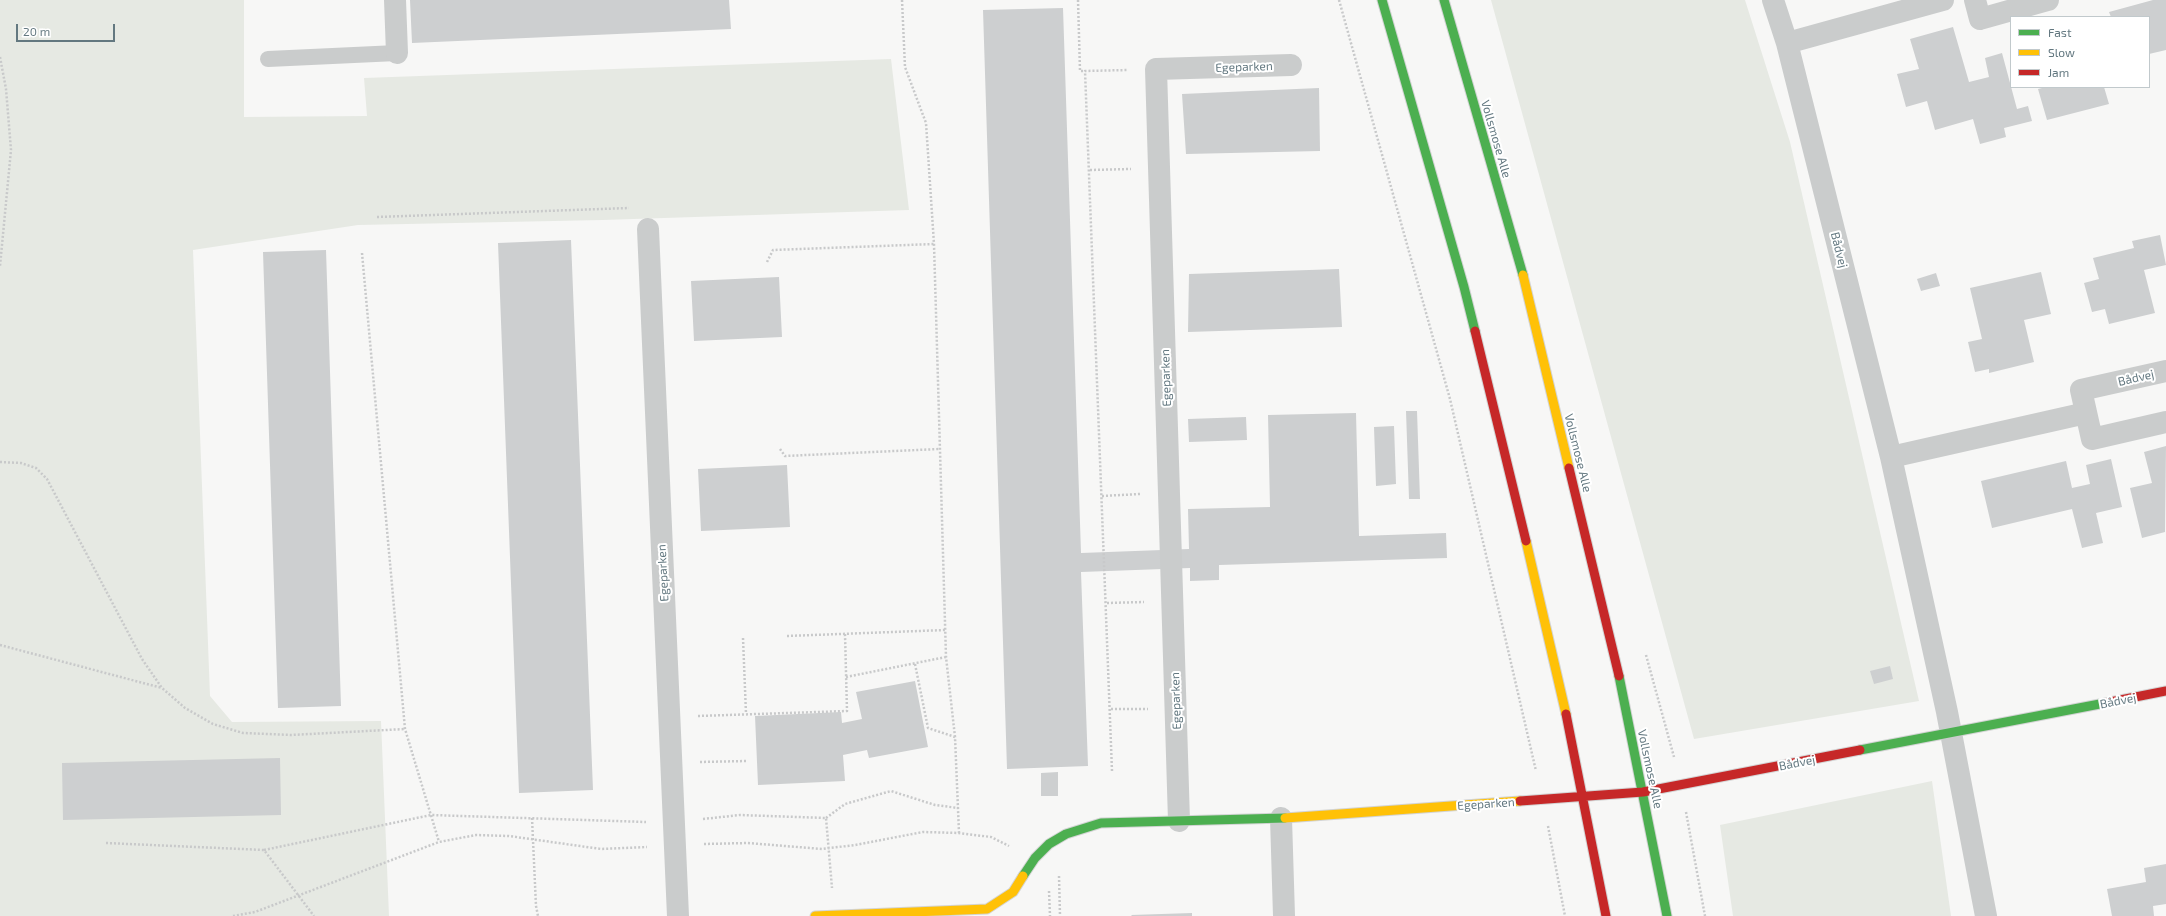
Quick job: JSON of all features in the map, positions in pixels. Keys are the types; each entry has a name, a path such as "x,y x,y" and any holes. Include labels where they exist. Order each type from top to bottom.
{"street":[{"path":"395,0 397,53"},
{"path":"1382,0 1464,287 1558,673 1606,916"},
{"name":"Vollsmose Alle","path":"1444,0 1522,273 1616,661 1668,916"},
{"name":"Bådvej","path":"1773,0 1786,43 1891,457 1951,734 1986,916"},
{"path":"1786,43 1943,0"},
{"path":"1975,0 1980,19 2048,0"},
{"name":"Egeparken","path":"1179,821 1156,69 1292,65"},
{"name":"Egeparken","path":"648,229 678,916"},
{"name":"Bådvej","path":"2166,371 2081,390 2092,439 2166,422"},
{"path":"1891,457 2086,413"},
{"name":"Bådvej","path":"1643,792 1951,734 2166,691"},
{"name":"Egeparken","path":"815,916 987,909 1012,892 1034,858 1049,844 1066,834 1101,823 1281,818 1643,792"},
{"path":"1281,818 1284,916"}],"lane":[{"path":"268,59 397,53"}],"path":[{"path":"902,0 905,67 926,123 934,244 946,657 955,737 959,833"},
{"path":"1078,0 1080,71 1156,69"},
{"path":"1339,0 1450,399 1543,800 1565,916"},
{"path":"0,57 6,89 11,150 0,266"},
{"path":"1086,71 1111,709 1112,771"},
{"path":"1090,170 1159,167"},
{"path":"377,217 633,208 635,225 648,229"},
{"path":"767,262 774,250 934,244"},
{"path":"362,253 405,729 439,842"},
{"path":"780,448 785,456 939,449"},
{"path":"0,462 21,463 36,468 47,480 142,659 162,688 185,708 213,724 243,733 291,735 405,729"},
{"path":"1102,496 1170,493"},
{"path":"1107,603 1173,602"},
{"path":"787,636 945,630"},
{"path":"669,717 847,711 845,634"},
{"path":"743,638 746,714"},
{"path":"0,645 162,688"},
{"path":"846,677 946,657"},
{"path":"915,664 928,728 955,737"},
{"path":"1111,709 1176,708"},
{"path":"672,763 746,761"},
{"path":"826,818 845,804 891,791 935,805 958,808"},
{"path":"106,843 264,850 431,815"},
{"path":"532,818 536,906 538,916"},
{"path":"264,850 314,916"}],"shaded area":[{"path":"0,0 244,0 244,117 367,116 364,78 891,59 909,210 603,220 358,225 193,250 210,696 232,722 381,721 389,916 0,916"},
{"path":"1491,0 1745,0 1790,142 1919,701 1694,739"},
{"path":"1932,781 1951,916 1733,916 1720,825"}],"building":[{"path":"410,0 729,0 731,29 412,43"},
{"path":"2153,0 2166,0 2166,50 2150,54 2150,16 2111,16 2109,12"},
{"path":"1063,8 1081,553 1189,549 1188,509 1270,507 1268,415 1356,413 1359,536 1446,533 1447,558 1219,565 1219,580 1190,581 1190,568 1081,572 1088,766 1007,769 983,10"},
{"path":"1953,27 1969,82 1989,77 1985,58 2002,53 2010,88 2011,88 2017,109 2028,106 2032,121 2004,128 2006,137 1980,144 1973,119 1935,130 1927,101 1906,107 1897,74 1919,69 1910,39"},
{"path":"1319,88 1320,151 1186,154 1182,94"},
{"path":"2104,88 2109,104 2047,120 2038,89"},
{"path":"2160,235 2166,265 2144,270 2155,313 2109,324 2105,309 2092,312 2084,283 2099,279 2093,258 2134,248 2132,241"},
{"path":"571,240 593,790 519,793 498,243"},
{"path":"326,250 341,706 278,708 263,252"},
{"path":"1339,269 1342,327 1188,332 1189,274"},
{"path":"2041,272 2051,314 2024,320 2034,362 1989,373 1989,369 1975,372 1968,342 1982,339 1970,288"},
{"path":"1936,273 1940,286 1921,291 1917,279"},
{"path":"779,277 782,337 694,341 691,281"},
{"path":"1406,411 1417,411 1420,499 1409,499"},
{"path":"1246,417 1247,440 1189,442 1188,419"},
{"path":"1394,426 1396,484 1376,486 1374,427"},
{"path":"2166,446 2165,532 2142,538 2130,488 2152,483 2144,452"},
{"path":"2111,459 2122,507 2096,513 2103,543 2082,548 2072,509 1992,528 1981,481 2066,461 2072,488 2090,484 2086,465"},
{"path":"787,465 790,527 701,531 698,469"},
{"path":"1890,666 1893,679 1874,684 1870,671"},
{"path":"915,681 928,747 869,758 867,750 843,755 845,781 758,785 755,716 841,712 842,723 862,719 856,692"},
{"path":"280,758 281,815 63,820 62,763"},
{"path":"1058,772 1058,796 1041,796 1041,773"},
{"path":"2166,864 2166,904 2153,906 2154,916 2112,916 2107,889 2146,882 2144,868"},
{"path":"1192,913 1192,916 1131,915"}],"traffic: fast":[{"path":"1382,0 1464,287 1475,331"},
{"path":"1444,0 1523,275"},
{"path":"1619,676 1667,916"},
{"path":"1860,750 2105,703"},
{"path":"1023,876 1035,858 1049,844 1066,834 1101,823 1285,818"}],"traffic: slow":[{"path":"1523,275 1569,468"},
{"path":"1526,541 1566,714"},
{"path":"1285,818 1520,801"},
{"path":"815,916 987,909 1013,892 1023,876"}],"traffic: jam":[{"path":"1475,331 1526,541"},
{"path":"1569,468 1619,676"},
{"path":"2105,703 2166,691"},
{"path":"1566,714 1606,916"},
{"path":"1520,801 1643,792 1860,750"}]}
